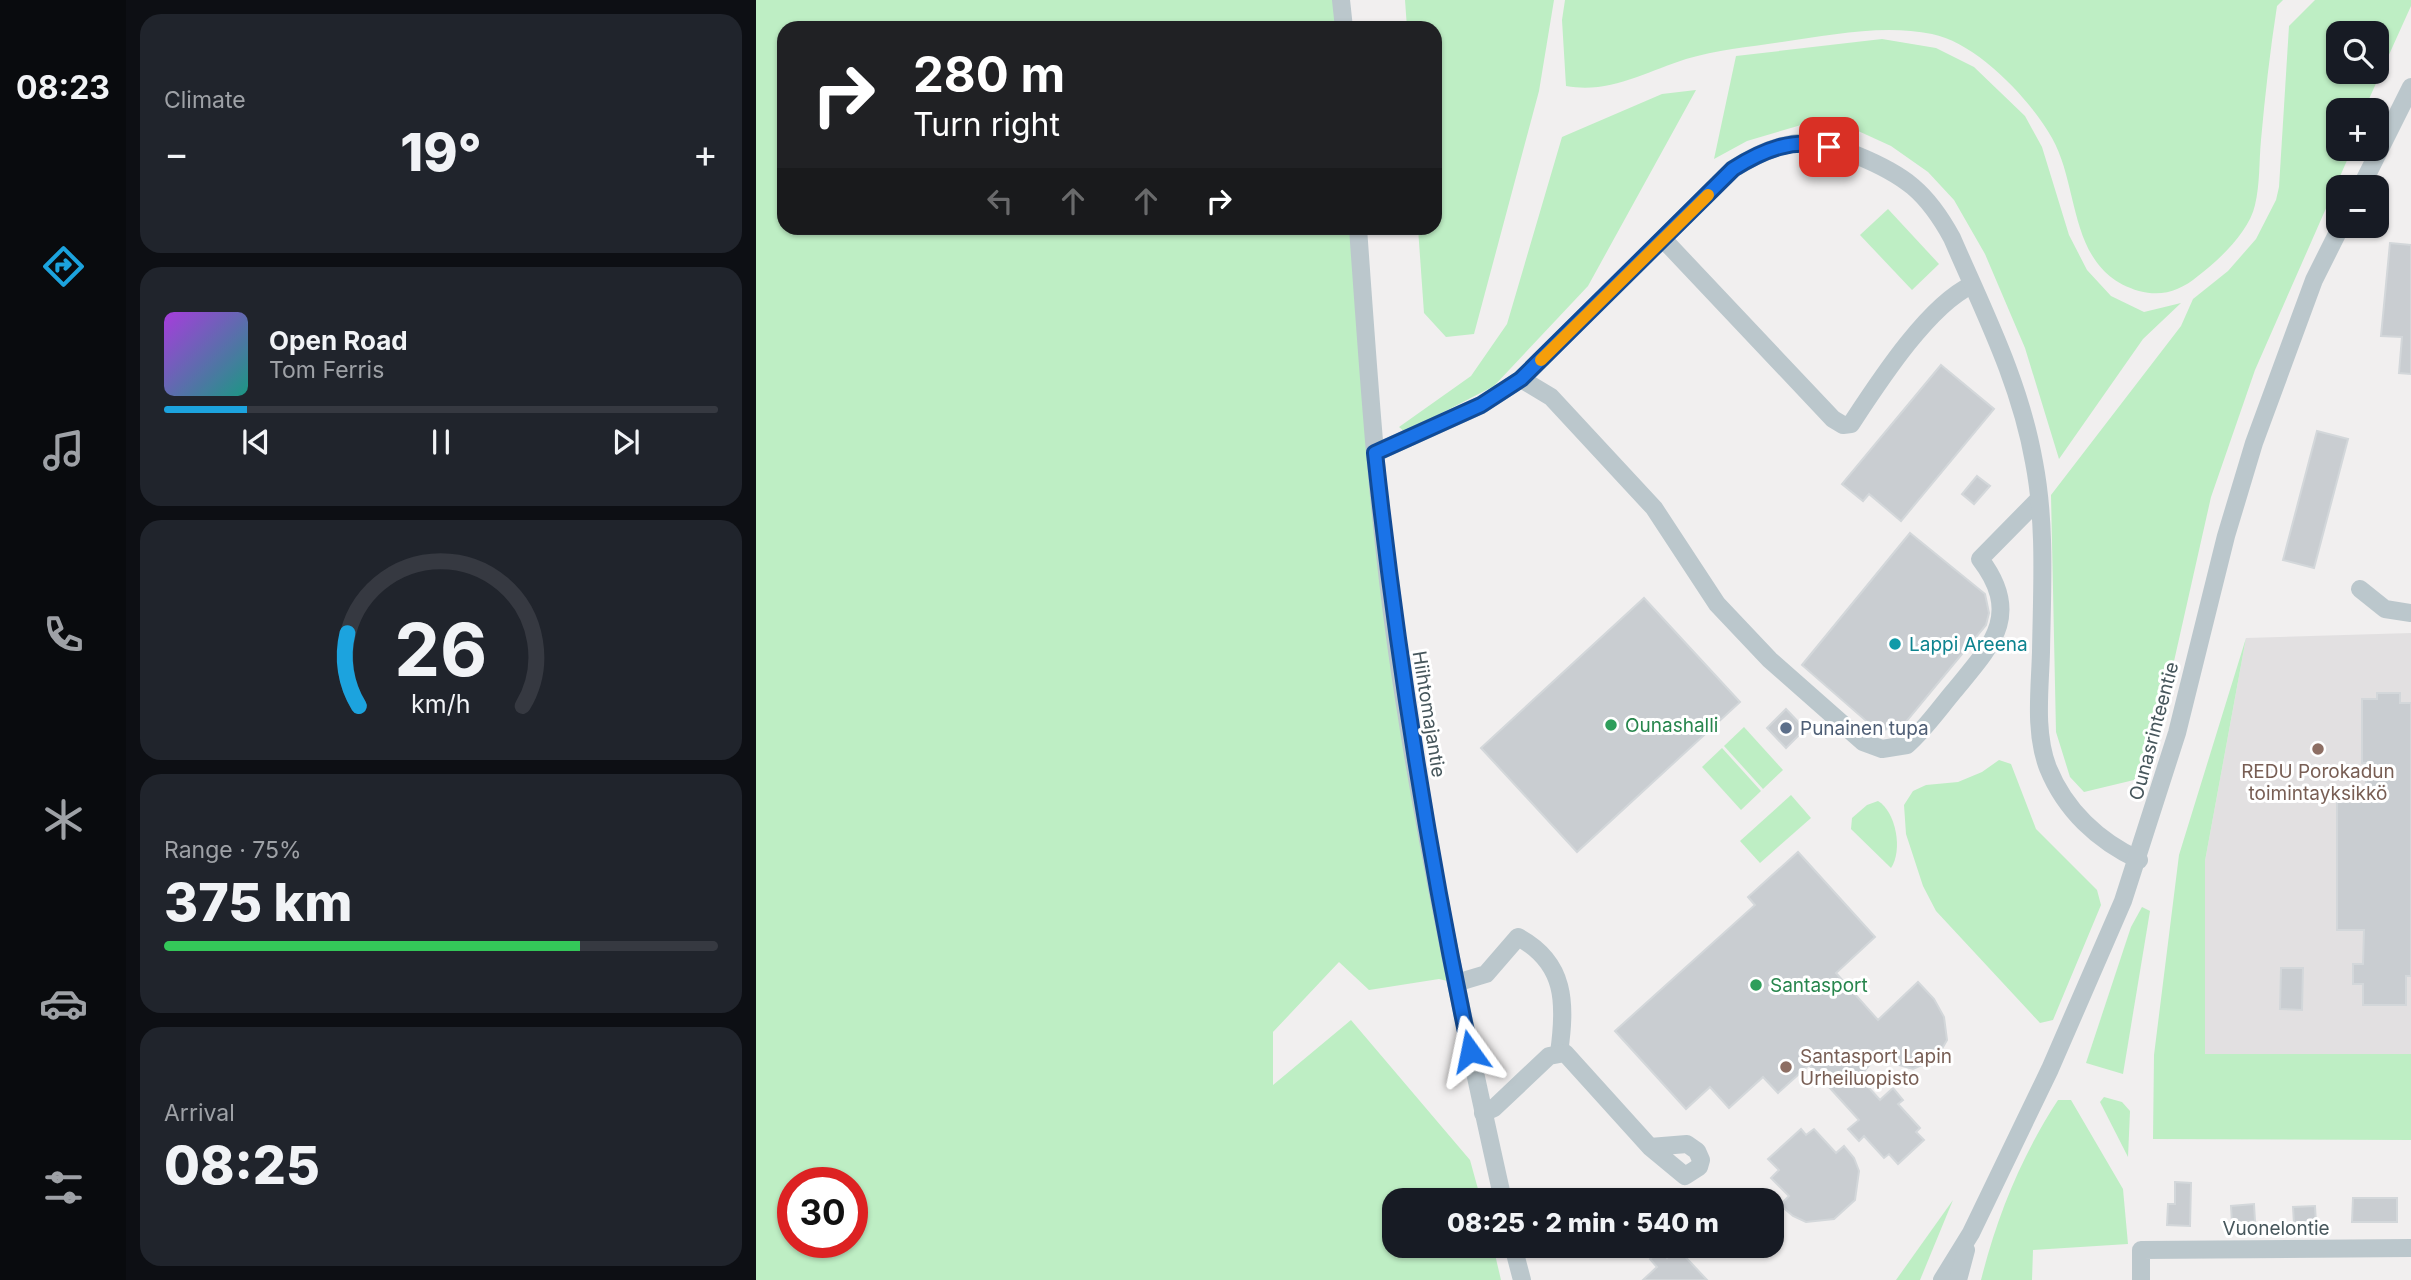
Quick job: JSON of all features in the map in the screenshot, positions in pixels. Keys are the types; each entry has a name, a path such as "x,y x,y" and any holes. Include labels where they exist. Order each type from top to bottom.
{"street":[{"path":"1341,0 1343,21"},
{"path":"2367,175 2411,87"},
{"path":"1375,453 1481,405 1521,379 1733,169 1759,153 1811,142 1847,152 1905,177 1938,214 1972,285 2021,401 2039,499 2043,540 2040,725 2048,766 2072,810 2108,844 2139,860"},
{"name":"Hiihtomajantie","path":"1359,235 1375,453 1396,645 1429,848 1500,1188"},
{"name":"Ounasrinteentie","path":"1942,1280 1971,1233 2091,981 2139,860 2177,733 2226,536 2253,443 2314,280 2336,238"},
{"path":"1664,240 1832,419 1843,425 1852,424 1871,393 1937,310 1953,295 1972,285"},
{"path":"1521,379 1551,397 1654,508 1728,618 1835,719 1874,747 1892,749 1907,745 1990,648 2001,620 2001,608 1992,574 1980,559 2039,499"},
{"path":"2360,589 2385,609 2411,612"},
{"path":"1456,983 1486,974 1518,937 1540,950 1553,967 1559,985 1562,1030 1559,1053"},
{"path":"1483,1113 1494,1108 1549,1056 1565,1053 1650,1147"},
{"name":"Ounasrinteentie","path":"1958,1280 1971,1233"},
{"name":"Vuonelontie","path":"2141,1280 2141,1250 2411,1248"},
{"path":"1516,1258 1522,1280"}],"shaded area":[{"name":"REDU Porokadun toimintayksikkö","path":"2411,633 2411,1054 2205,1055 2205,861 2246,638"}],"green space":[{"path":"756,0 1341,0 1343,21 777,21 777,235 1359,235 1380,498 1456,983 1439,979 1369,990 1339,962 1273,1032 1273,1085 1351,1020 1470,1160 1478,1188 1382,1188 1382,1258 1496,1258 1501,1280 756,1280"},
{"path":"1405,0 1554,0 1539,91 1474,334 1446,337 1424,313 1418,235 1442,235 1442,21 1406,21"},
{"path":"1565,0 2283,0 2277,6 2272,40 2258,189 2252,215 2232,245 2191,281 2163,293 2139,291 2116,280 2099,265 2087,247 2061,158 2052,138 2030,107 2001,75 1949,39 1932,34 1895,30 1838,34 1709,53 1627,80 1582,88 1566,86 1562,20"},
{"path":"2315,0 2411,0 2411,6 2389,55 2389,21 2326,21 2326,84 2376,84 2369,98 2326,98 2326,161 2347,161 2341,175 2326,175 2326,208 2255,370 2211,497 2152,759 2134,780 2084,792 2070,777 2056,732 2051,495 2181,326 2193,299 2228,271 2256,239 2276,200 2289,26"},
{"path":"1882,39 1936,48 1974,67 2025,116 2042,147 2069,235 2087,270 2111,296 2144,312 2181,303 2143,339 2059,459 2025,348 1985,254 1954,200 1928,172 1891,146 1856,130 1808,123 1747,141 1714,159 1736,56"},
{"path":"1696,90 1588,286 1494,386 1405,432 1399,427 1471,376 1507,324 1562,137 1662,94"},
{"path":"1888,209 1939,264 1912,290 1860,235"},
{"path":"2246,638 2205,861 2205,1054 2411,1054 2411,1140 2153,1139 2154,1055 2179,855"},
{"path":"1744,727 1783,770 1763,789 1724,746"},
{"path":"1722,748 1761,791 1741,810 1702,767"},
{"path":"1999,760 2011,764 2036,829 2097,890 2101,905 2053,1020 2040,1023 1936,911 1923,886 1906,834 1904,805 1913,791 1926,785 1958,782 1982,772"},
{"path":"1791,795 1811,818 1760,863 1740,841"},
{"path":"1878,801 1889,814 1896,832 1897,851 1891,868 1851,829 1852,818 1867,805"},
{"path":"2142,907 2150,911 2123,1074 2086,1063 2131,927"},
{"path":"2104,1097 2122,1102 2130,1111 2128,1157 2100,1102"},
{"path":"2058,1100 2071,1100 2123,1189 2128,1244 2033,1250 2032,1280 1981,1280 2012,1187 2033,1142"},
{"path":"1953,1200 1920,1280 1896,1280"}],"building":[{"path":"2390,243 2411,245 2411,374 2399,373 2402,337 2381,336"},
{"path":"1941,365 1994,409 1901,521 1869,494 1863,501 1842,484"},
{"path":"2317,431 2348,439 2314,568 2283,560"},
{"path":"1977,476 1990,486 1974,504 1962,494"},
{"name":"Lappi Areena","path":"1910,533 1985,594 1989,613 1986,625 1905,723 1896,728 1881,730 1872,726 1802,665"},
{"name":"Ounashalli","path":"1644,598 1740,702 1577,852 1481,748"},
{"path":"2377,693 2400,693 2400,703 2411,703 2411,976 2406,976 2406,1005 2363,1005 2363,984 2353,984 2353,964 2363,964 2364,930 2337,930 2337,791 2366,791 2366,763 2362,763 2362,699 2377,699"},
{"name":"Punainen tupa","path":"1786,709 1805,729 1786,748 1767,728"},
{"name":"Santasport","path":"1798,852 1875,937 1836,973 1878,1020 1918,982 1934,999 1944,1017 1947,1040 1936,1059 1913,1069 1889,1062 1880,1053 1859,1077 1880,1100 1893,1088 1903,1100 1898,1104 1920,1128 1916,1132 1924,1140 1898,1164 1889,1154 1884,1158 1864,1136 1859,1141 1848,1129 1859,1120 1809,1065 1778,1093 1763,1077 1729,1108 1710,1087 1686,1109 1615,1031 1755,905 1748,897"},
{"path":"2281,968 2303,968 2302,1010 2280,1009"},
{"path":"1801,1129 1806,1135 1814,1129 1836,1153 1844,1146 1854,1158 1859,1171 1855,1200 1834,1219 1806,1222 1793,1216 1784,1208 1784,1201 1789,1196 1784,1188 1771,1178 1779,1170 1768,1159"},
{"path":"2175,1182 2191,1183 2190,1226 2167,1225 2168,1204 2175,1204"},
{"path":"2353,1198 2397,1198 2397,1222 2352,1222"},
{"path":"2254,1204 2255,1221 2232,1223 2231,1206"},
{"path":"2315,1206 2316,1223 2294,1224 2293,1207"},
{"path":"1686,1258 1707,1280 1643,1280 1657,1267 1650,1259"}],"slow traffic":[{"path":"1541,360 1708,195"}],"place":[{"name":"Lappi Areena","path":"1895,644"},
{"name":"Ounashalli","path":"1611,725"},
{"name":"Punainen tupa","path":"1786,728"},
{"name":"REDU Porokadun toimintayksikkö","path":"2318,749"},
{"name":"Santasport","path":"1756,985"},
{"name":"Santasport Lapin Urheiluopisto","path":"1786,1067"}],"route":[{"path":"1470,1051 1429,848 1396,645 1375,453 1425,433 1481,405 1521,379 1733,169 1759,153 1782,146 1811,142 1829,147"}]}
